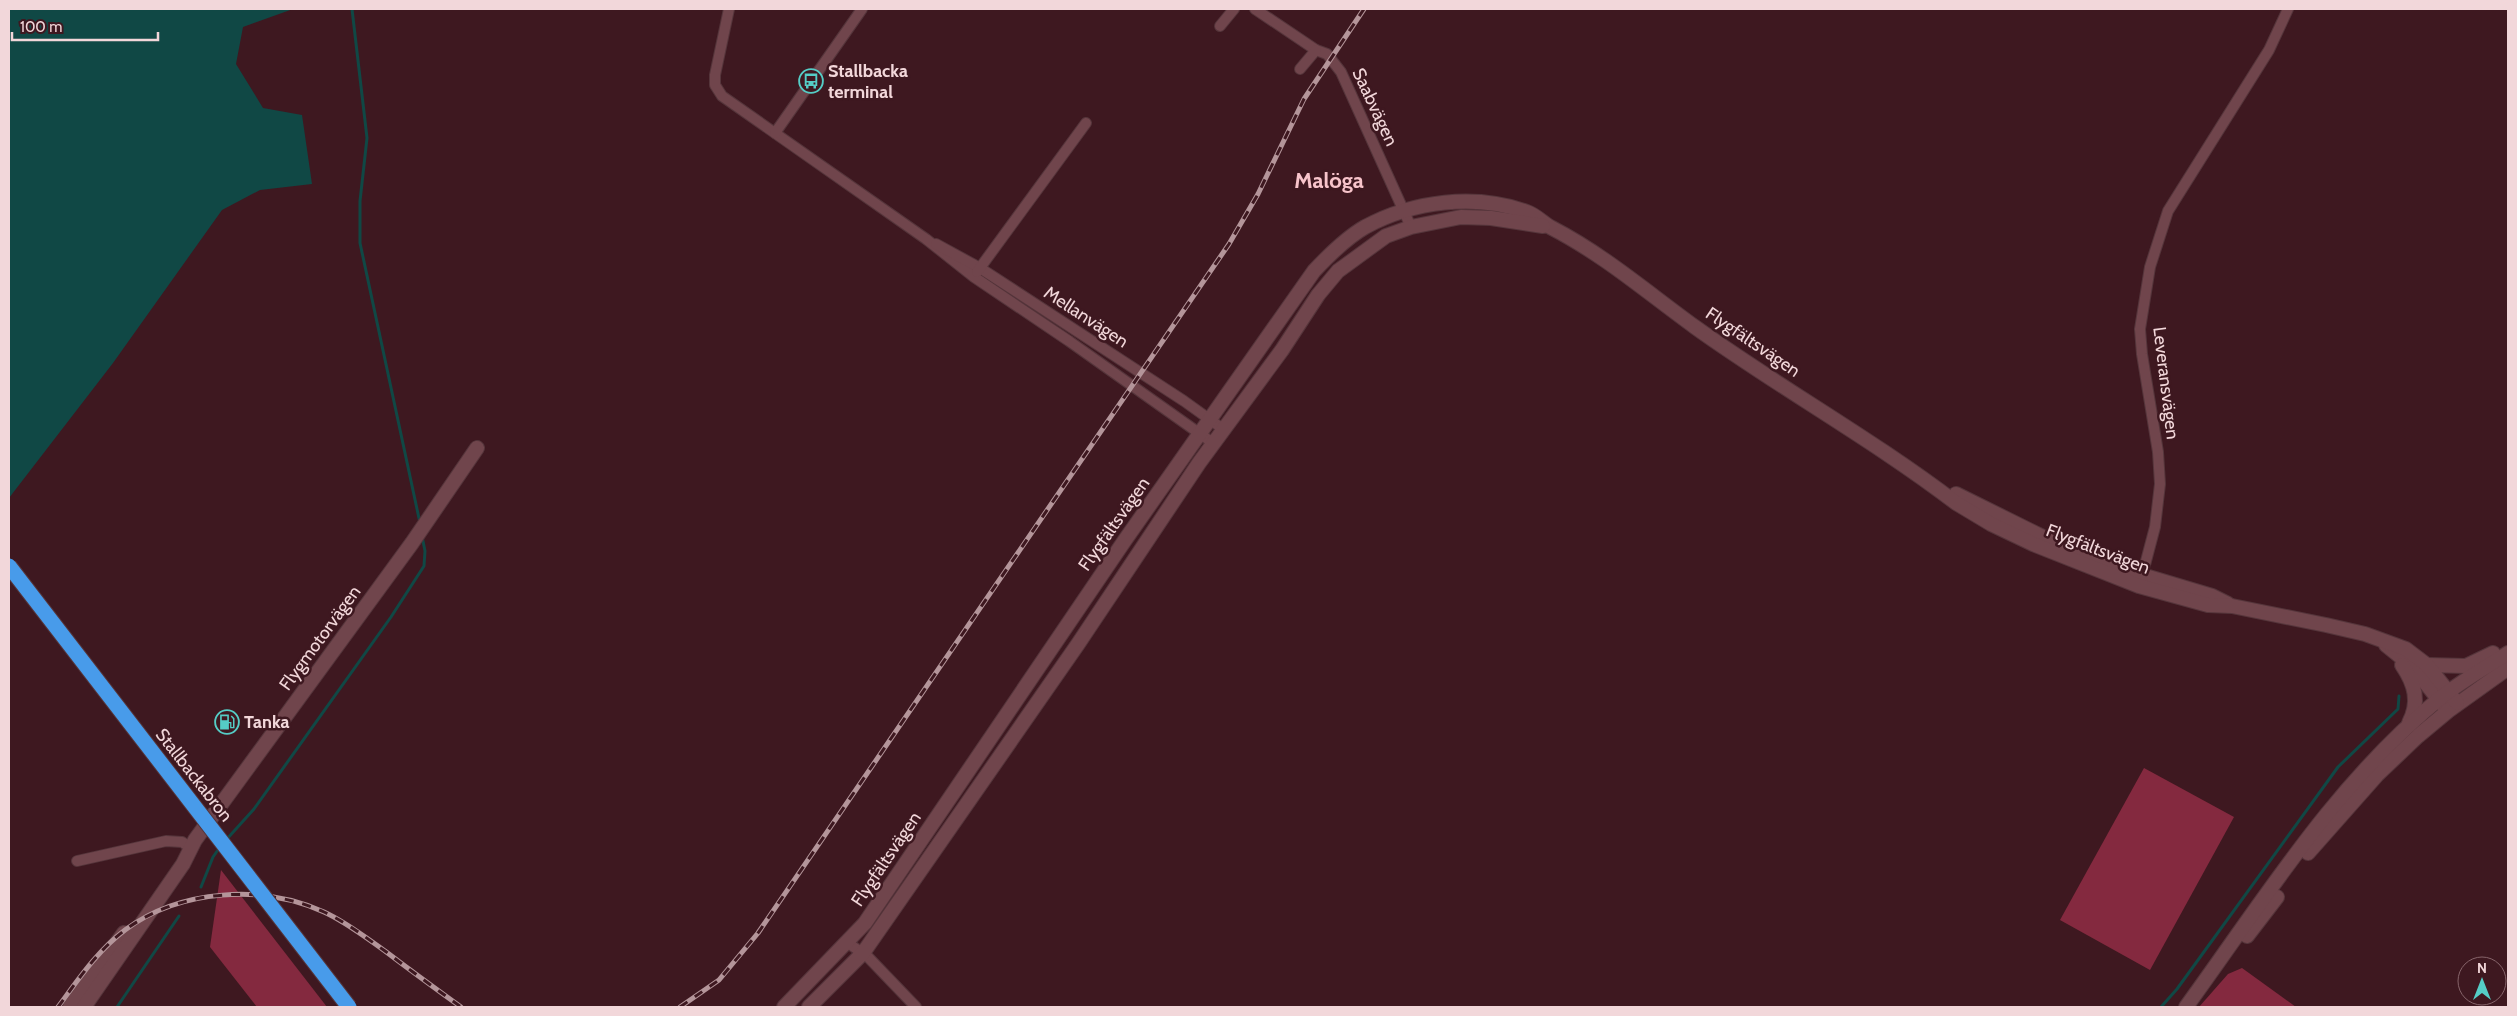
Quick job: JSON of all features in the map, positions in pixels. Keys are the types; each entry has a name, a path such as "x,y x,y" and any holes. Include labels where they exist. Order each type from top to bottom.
{"highway":[{"name":"Stallbackabron","path":"9,566 348,1007"}],"street":[{"name":"Mellanvägen","path":"728,9 716,64 715,85 722,96 926,239 974,277 1213,443"},
{"path":"775,133 862,9"},
{"path":"1220,26 1234,9"},
{"name":"Saabvägen","path":"1255,9 1316,50 1330,57 1348,84 1411,227"},
{"name":"Leveransvägen","path":"2141,581 2155,527 2160,484 2158,452 2142,354 2140,329 2150,267 2168,211 2269,50 2288,9"},
{"path":"1300,69 1316,50"},
{"path":"974,277 1086,123"},
{"name":"Flygfältsvägen","path":"784,1007 848,943 865,923 1314,271 1335,250 1364,227 1404,210 1433,203 1489,203 1528,212 1551,228 1592,249 1697,328 1956,503 1991,524 2081,564 2141,581 2208,605 2232,606 2365,634 2388,647 2412,666 2448,701"},
{"name":"Flygfältsvägen","path":"809,1007 863,954 1078,644 1213,443 1282,350 1318,295 1338,271 1386,236 1411,227 1461,217 1499,219 1551,228"},
{"name":"Mellanvägen","path":"926,239 980,268 1224,429"},
{"name":"Flygmotorvägen","path":"84,1007 184,864 191,848 428,521 477,448"},
{"path":"2388,647 2409,675 2415,690 2415,712 2406,728"},
{"name":"Flygfältsvägen","path":"2388,647 2406,649 2427,665 2448,701"},
{"path":"2427,665 2466,666 2497,651 2508,651"},
{"path":"2187,1007 2260,920 2311,850 2377,775 2464,682 2508,651"},
{"path":"2187,1007 2252,914 2344,791 2406,728 2448,701 2508,668"},
{"path":"77,861 166,841 182,842 191,848"},
{"name":"Flygmotorvägen","path":"70,1007 178,858 191,848"},
{"path":"848,943 896,984 916,1007"}],"shaded area":[{"path":"2144,768 2234,817 2150,970 2060,920"},
{"path":"221,870 327,1007 257,1007 210,947"},
{"path":"2242,968 2296,1007 2199,1007 2228,974"}],"water":[{"path":"9,9 293,9 243,27 236,64 263,108 302,115 312,184 260,190 222,210 113,363 9,498"}],"waterway":[{"path":"352,9 367,138 360,201 360,243 420,523"},
{"path":"226,840 254,809 391,617 424,566 425,551 422,536"},
{"path":"2161,1007 2177,989 2338,767 2398,709 2399,696"},
{"path":"201,887 213,857 220,847"},
{"path":"117,1007 179,916"}],"railway":[{"path":"680,1007 719,980 758,933 1229,244 1258,194 1304,99 1364,9"},
{"path":"58,1007 88,966 125,930 147,916 171,906 196,899 222,895 275,897 300,903 324,912 363,935 461,1007"}],"place":[{"name":"Stallbacka terminal","path":"811,81"},
{"name":"Tanka","path":"227,722"}],"district":[{"name":"Malöga","path":"1329,180"}]}
